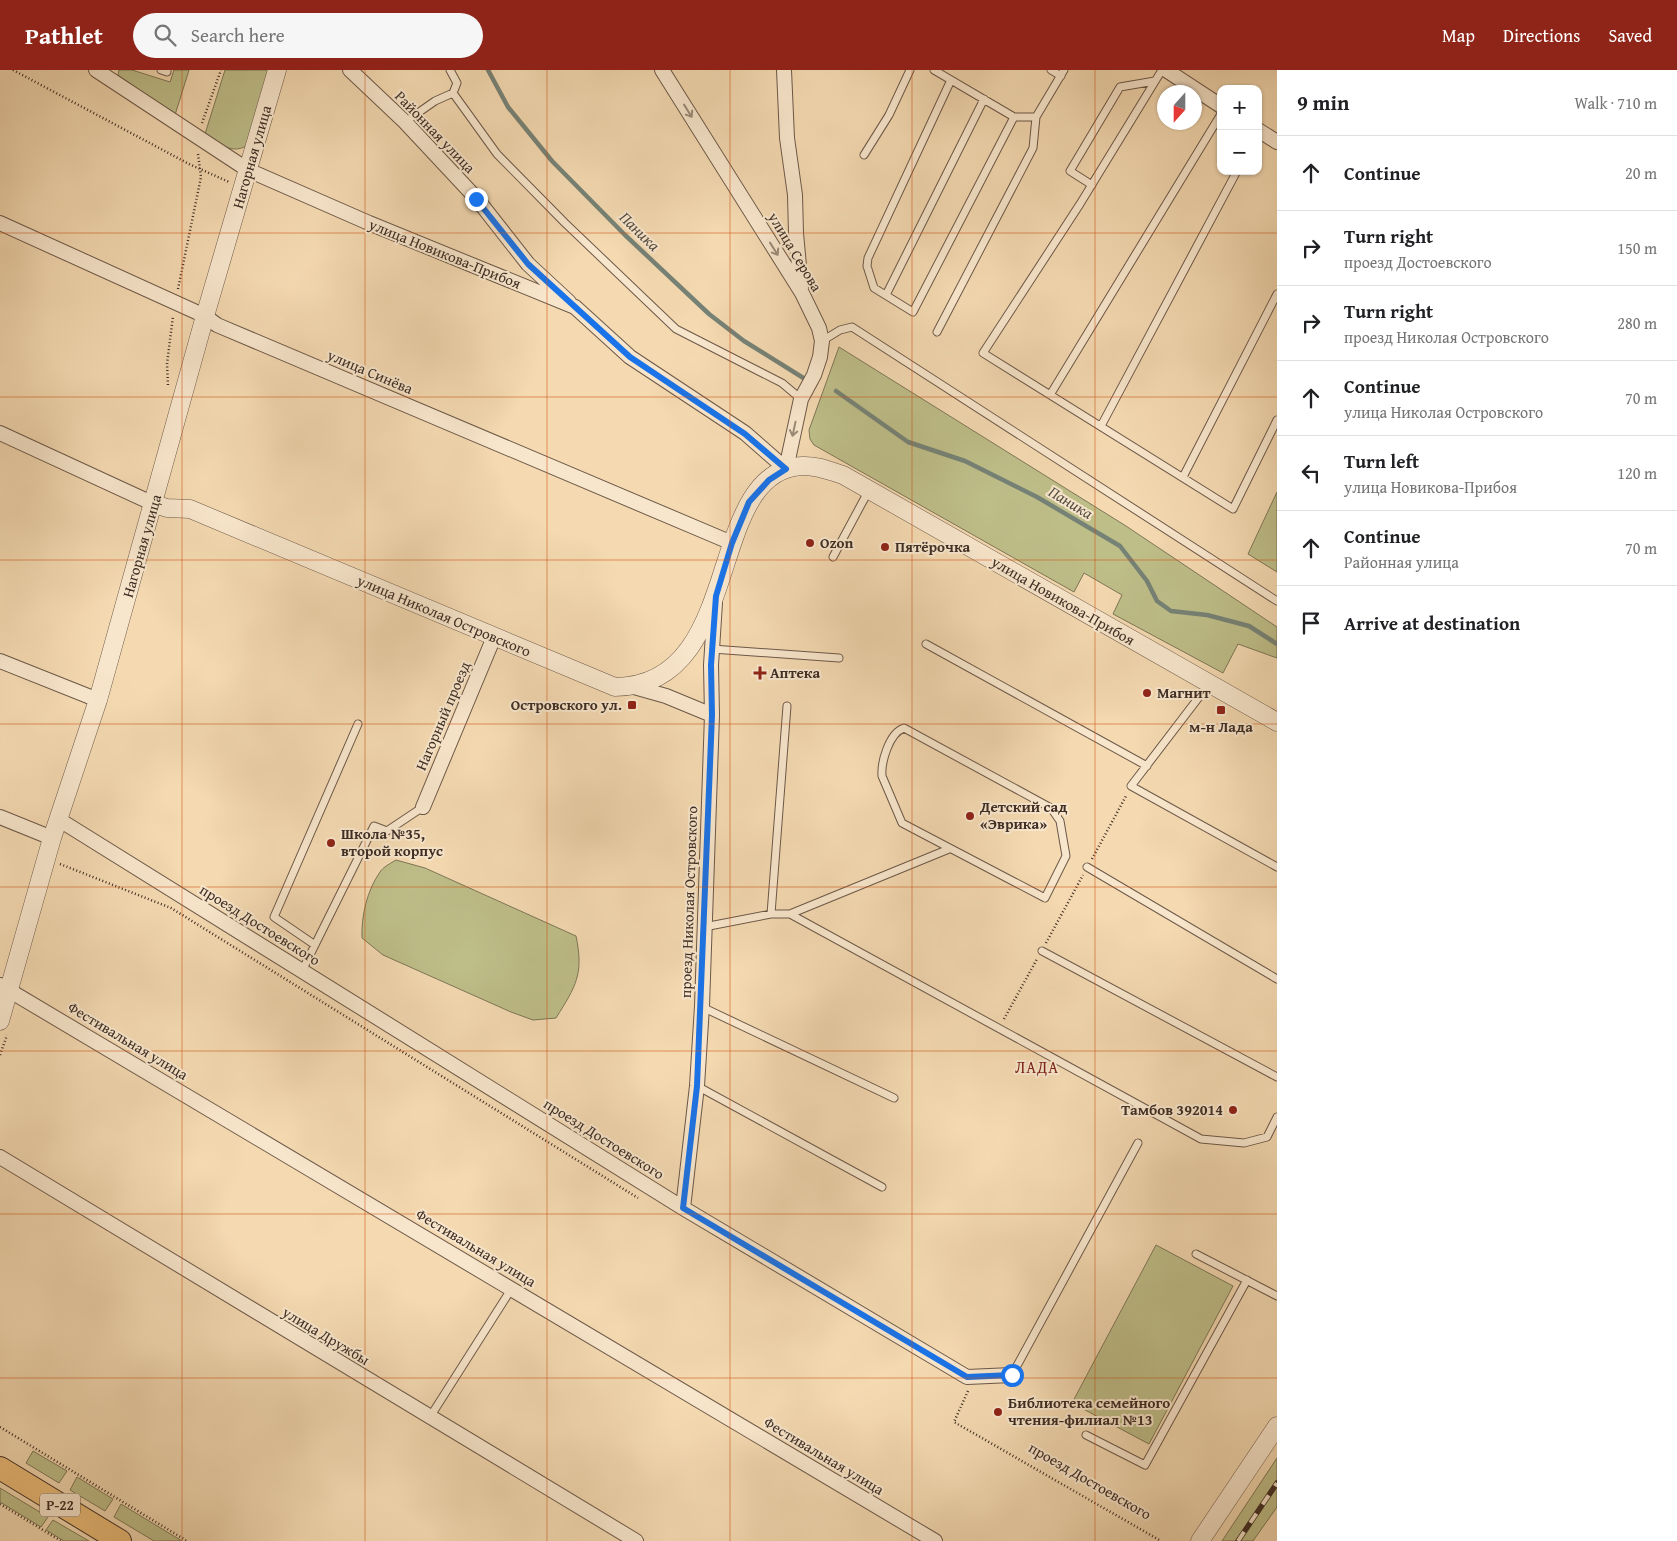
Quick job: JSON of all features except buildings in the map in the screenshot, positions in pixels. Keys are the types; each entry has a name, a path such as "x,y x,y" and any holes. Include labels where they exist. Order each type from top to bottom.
{"main road":[{"name":"Р-22","path":"0,1468 120,1541"}],"street":[{"name":"Нагорная улица","path":"0,1021 5,987 98,700 205,316 277,70"},
{"name":"Районная улица","path":"350,70 405,122 476,199 528,264 575,307"},
{"name":"улица Серова","path":"662,70 802,293 819,328 822,341"},
{"path":"784,70 787,138 795,194 796,233 802,293"},
{"path":"1164,70 1217,103"},
{"name":"улица Новикова-Прибоя","path":"103,72 248,170 369,223 575,307 630,357 745,434 786,469 815,466 843,475 1277,722"},
{"path":"1262,133 1277,142"},
{"name":"улица Синёва","path":"0,223 205,316 217,325 732,543"},
{"path":"786,469 800,399 817,366 822,341"},
{"name":"улица Николая Островского","path":"0,433 154,504 167,508 190,509 615,687 634,687 656,678 673,665 688,649 703,628 716,596 732,543 749,502 769,480 786,469"},
{"name":"проезд Николая Островского","path":"683,1208 697,1086 702,1006 712,715 712,649 716,596"},
{"name":"Нагорный проезд","path":"422,807 494,637"},
{"path":"0,661 98,700"},
{"path":"634,687 666,696 712,715"},
{"path":"0,817 52,838"},
{"name":"проезд Достоевского","path":"58,820 683,1208 967,1377"},
{"name":"Фестивальная улица","path":"5,987 935,1541"},
{"name":"улица Дружбы","path":"0,1157 636,1541"},
{"path":"967,1377 1012,1375"},
{"path":"1200,1541 1277,1426"}],"lane":[{"path":"161,70 167,72 167,70"},
{"path":"405,122 435,101 453,93 457,83 450,70"},
{"path":"864,155 888,115 910,70"},
{"path":"934,70 1014,117 1036,117"},
{"path":"938,332 1033,148 1036,117 1062,73 1051,70"},
{"path":"1164,70 1155,81 1092,185 983,353 1233,509 1277,420"},
{"path":"951,80 868,258 868,266 874,288 913,312 1014,117"},
{"path":"1092,185 1070,171 1120,87 1155,81"},
{"path":"453,93 497,154 565,223 676,329 782,383 800,399"},
{"path":"886,295 984,99"},
{"path":"1050,395 1217,121"},
{"path":"1100,426 1235,175"},
{"path":"1183,477 1277,294"},
{"path":"822,341 840,330 852,327 1277,601"},
{"path":"833,557 869,490"},
{"path":"926,644 1147,766"},
{"path":"712,649 839,658"},
{"path":"1208,684 1132,786 1277,866"},
{"path":"771,914 787,706"},
{"path":"315,945 274,917 358,724"},
{"path":"704,928 771,914 790,914 949,849 1045,898 1066,856 1060,821 1052,808 908,729 901,729 896,733 882,761 882,776 902,823 949,849"},
{"path":"302,971 374,826 388,831 422,807"},
{"path":"1088,867 1277,979"},
{"path":"790,914 1201,1139 1244,1143 1266,1137 1277,1117"},
{"path":"1042,951 1277,1077"},
{"path":"702,1006 894,1098"},
{"path":"697,1086 882,1187"},
{"path":"1012,1375 1138,1143"},
{"path":"1196,1254 1277,1296"},
{"path":"1086,1435 1145,1465 1247,1280"},
{"path":"430,1418 512,1288"}],"path":[{"path":"13,70 200,168 243,188"},
{"path":"166,394 175,304 201,177 196,134 207,115 221,70"},
{"path":"999,1029 1132,786"},
{"path":"59,863 171,908 645,1203"},
{"name":"проезд Достоевского","path":"967,1377 968,1393 954,1422 1161,1541"},
{"path":"0,1427 187,1541"},
{"path":"0,1504 60,1541"}],"green space":[{"path":"119,70 132,70 170,82 174,70 189,70 175,115 118,75"},
{"path":"225,70 271,70 250,144 237,149 222,145 205,134"},
{"path":"839,347 1126,526 1277,627 1277,658 1238,644 1223,673 1113,614 1122,595 1084,573 1074,592 814,445 810,439 809,430"},
{"path":"1277,492 1277,572 1248,554"},
{"path":"396,860 425,868 576,936 579,960 576,979 569,997 556,1018 533,1020 511,1012 383,955 362,938 368,895 381,870"},
{"path":"1156,1245 1233,1286 1149,1444 1072,1403"},
{"path":"33,1451 67,1471 59,1483 26,1463"},
{"path":"1277,1458 1277,1507 1253,1541 1222,1541"},
{"path":"77,1477 113,1499 105,1511 70,1490"},
{"path":"0,1488 48,1517 41,1527 0,1502"},
{"path":"121,1504 182,1541 154,1541 114,1517"},
{"path":"53,1520 89,1541 64,1541 46,1530"}],"waterway":[{"name":"Паника","path":"488,70 508,107 552,161 625,235 709,314 744,341 805,379"},
{"name":"Паника","path":"836,391 908,442 965,461 1037,497 1120,546 1147,581 1157,601 1171,611 1207,615 1249,626 1277,644"}],"railway":[{"path":"1238,1541 1277,1483"}],"place":[{"name":"Ozon","path":"810,543"},
{"name":"Пятёрочка","path":"885,547"},
{"name":"Аптека","path":"760,673"},
{"name":"Магнит","path":"1147,693"},
{"name":"Островского ул.","path":"632,705"},
{"name":"м-н Лада","path":"1221,710"},
{"name":"Детский сад «Эврика»","path":"970,816"},
{"name":"Школа №35, второй корпус","path":"331,843"},
{"name":"Тамбов 392014","path":"1233,1110"},
{"name":"Библиотека семейного чтения-филиал №13","path":"998,1412"}],"district":[{"name":"ЛАДА","path":"1037,1067"}],"route":[{"path":"476,199 528,264 630,357 745,434 786,469 769,480 749,502 732,543 716,596 711,665 712,715 702,1006 697,1086 683,1208 967,1377 1012,1375"}]}
